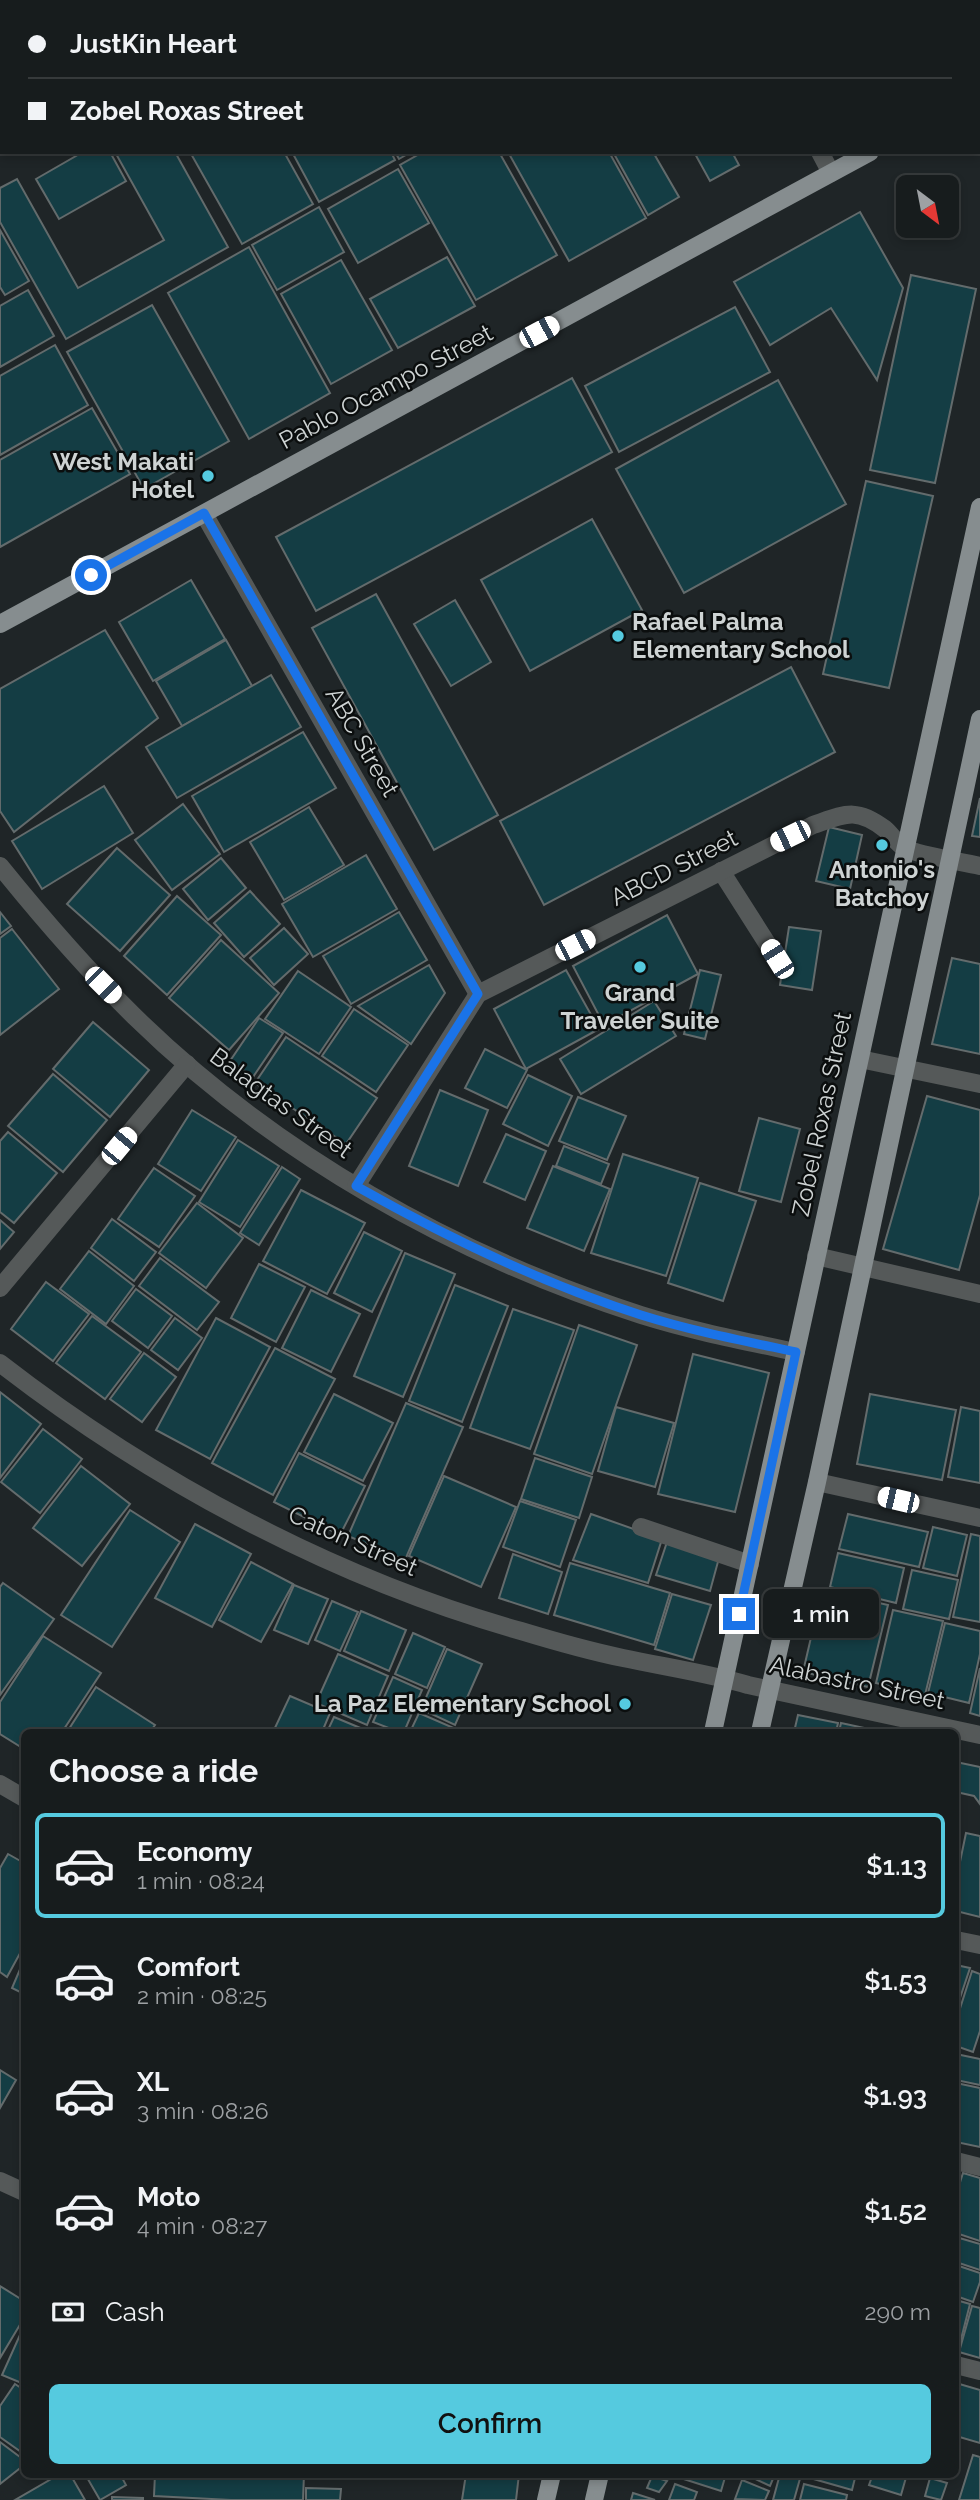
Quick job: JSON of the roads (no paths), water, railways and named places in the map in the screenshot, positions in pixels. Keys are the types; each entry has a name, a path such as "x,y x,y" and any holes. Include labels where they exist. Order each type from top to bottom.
{"main road":[{"name":"Pablo Ocampo Street","path":"0,624 866,154"},
{"name":"Zobel Roxas Street","path":"714,1729 980,507"},
{"path":"761,1729 817,1482 980,719"},
{"path":"546,2500 551,2478"},
{"path":"594,2500 599,2478"}],"street":[{"path":"821,154 831,173"},
{"name":"ABC Street","path":"204,513 478,994"},
{"name":"ABCD Street","path":"478,994 813,825 854,813 872,820 905,848"},
{"path":"905,848 980,866"},
{"name":"Balagtas Street","path":"0,866 87,969 187,1064 269,1129 356,1186 436,1231 568,1289 643,1315 719,1336 796,1352"},
{"path":"721,871 777,959"},
{"path":"356,1186 478,994"},
{"path":"860,1059 980,1084"},
{"path":"0,1288 187,1064"},
{"path":"817,1256 980,1294"},
{"name":"Caton Street","path":"0,1363 133,1457 225,1510 320,1556 418,1597 518,1630 621,1657 724,1678"},
{"path":"817,1482 980,1518"},
{"path":"641,1527 750,1564"},
{"name":"Alabastro Street","path":"724,1678 952,1729"},
{"name":"Alabastro Street","path":"959,1730 980,1735"},
{"path":"0,1784 21,1796"},
{"path":"959,1941 980,1945"},
{"path":"959,2162 980,2167"},
{"path":"0,2181 21,2191"},
{"path":"959,2366 980,2371"}],"place":[{"name":"West Makati Hotel","path":"208,476"},
{"name":"Rafael Palma Elementary School","path":"618,636"},
{"name":"Antonio's Batchoy","path":"882,845"},
{"name":"Grand Traveler Suite","path":"640,967"},
{"name":"La Paz Elementary School","path":"625,1704"}]}
